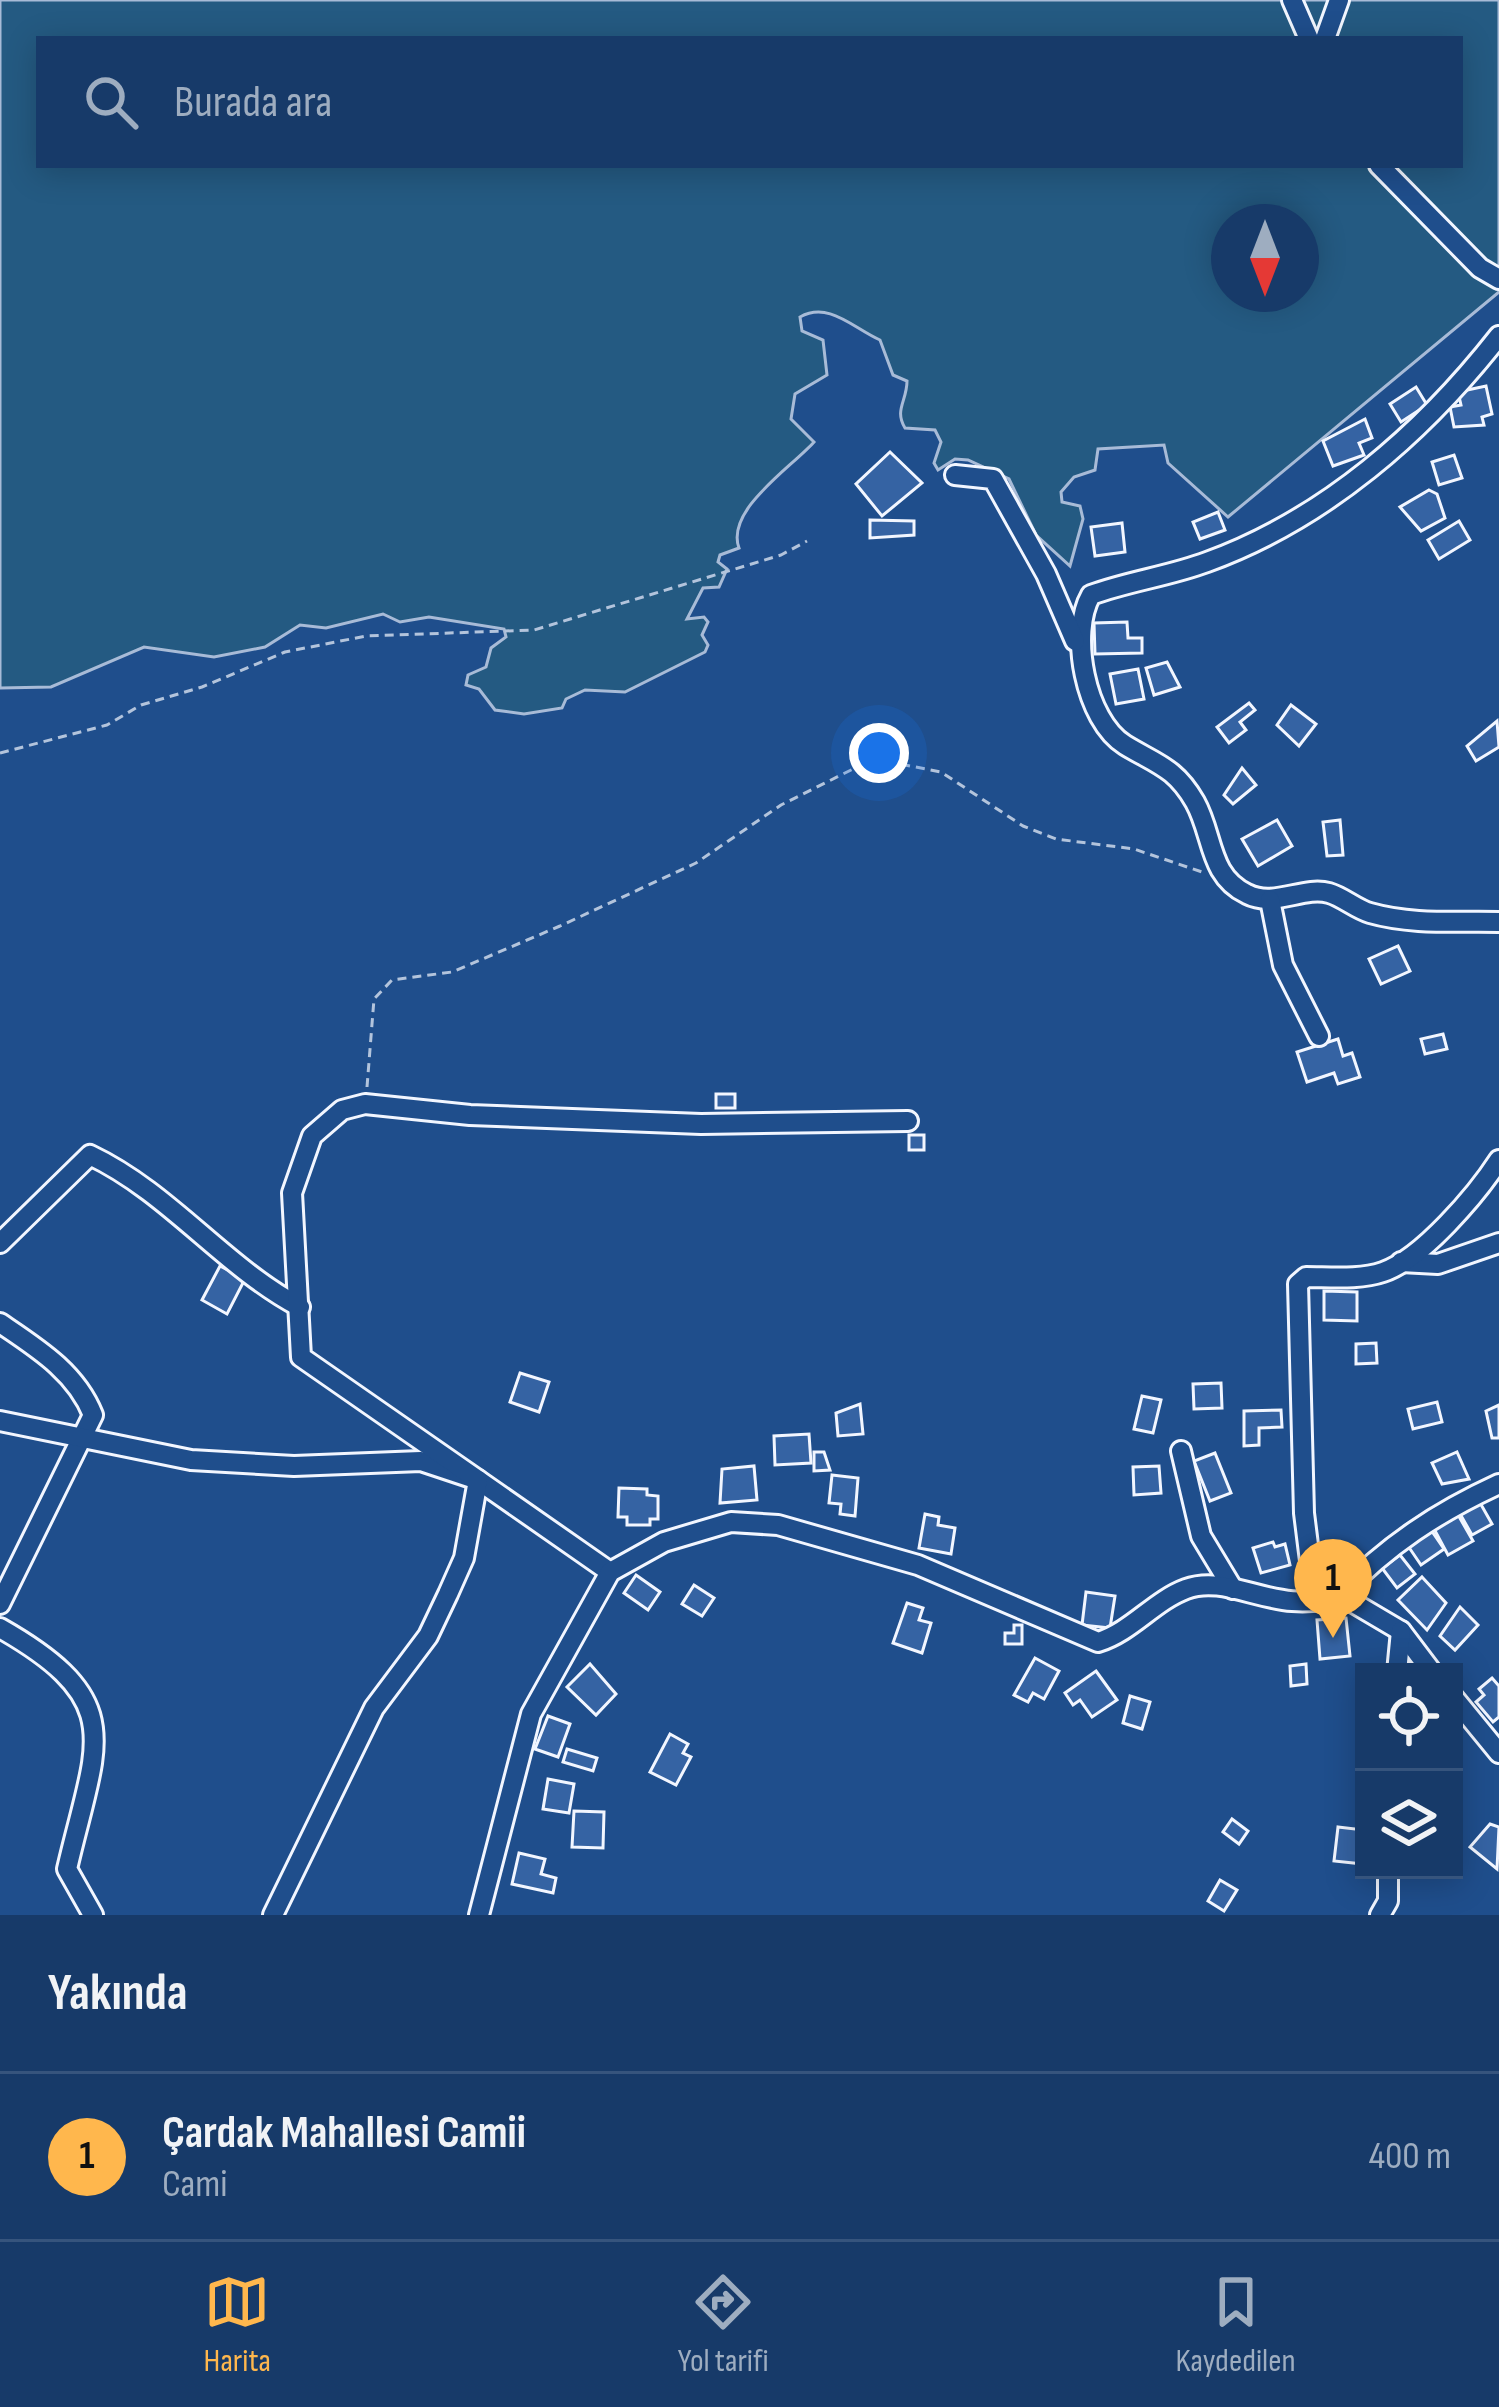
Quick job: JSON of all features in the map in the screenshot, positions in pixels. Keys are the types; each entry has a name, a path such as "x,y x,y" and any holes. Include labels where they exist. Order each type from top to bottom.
{"street":[{"path":"1292,0 1308,36"},
{"path":"1325,36 1340,0"},
{"path":"1382,168 1480,268 1499,279"},
{"path":"1077,646 1082,610 1091,595 1205,563 1332,495 1408,438 1499,336"},
{"path":"955,475 993,479 1046,574 1106,727 1124,745 1150,754 1172,771 1195,802 1219,873 1250,896 1270,900 1327,892 1364,911 1395,919 1499,922"},
{"path":"1270,900 1282,965 1318,1036"},
{"path":"610,1572 301,1357 292,1193 312,1136 329,1118 365,1104 470,1115 701,1124 908,1121"},
{"path":"0,1243 91,1155 170,1206 271,1292 300,1307"},
{"path":"1315,1601 1304,1513 1298,1284 1306,1277 1383,1272 1401,1262 1474,1195 1499,1160"},
{"path":"1401,1262 1438,1264 1499,1243"},
{"path":"0,1323 46,1354 84,1392 93,1415 86,1438 48,1501 0,1604"},
{"path":"0,1421 191,1460 294,1466 422,1461 478,1480"},
{"path":"1181,1451 1201,1536 1233,1589"},
{"path":"273,1915 374,1708 428,1636 448,1594 464,1558 478,1480"},
{"path":"479,1915 531,1714 610,1572 664,1542 754,1520 918,1565 1098,1642 1186,1589 1220,1584 1272,1602 1340,1595 1393,1546 1451,1506 1499,1484"},
{"path":"1340,1595 1401,1631 1425,1663"},
{"path":"0,1628 39,1650 91,1702 95,1745 67,1869 93,1915"},
{"path":"1398,1663 1401,1631"},
{"path":"1463,1709 1499,1753"},
{"path":"1380,1915 1388,1901 1388,1879"}],"path":[{"path":"0,753 107,724 141,705 202,687 285,652 366,636 534,629 781,555 807,541"},
{"path":"365,1104 374,999 392,980 452,972 560,926 696,863 781,805 863,764 921,766 970,787 1023,826 1056,839 1134,849 1199,874 1219,873"}],"shaded area":[{"path":"0,0 1499,0 1499,292 1228,517 1168,463 1164,445 1098,449 1095,470 1074,477 1061,492 1062,502 1080,506 1083,519 1070,566 1036,535 1009,479 968,460 955,459 938,470 934,463 941,442 935,430 905,428 901,410 907,381 893,375 880,340 831,314 811,313 800,317 802,331 823,340 827,375 795,394 791,419 814,442 751,504 737,534 739,548 720,555 718,562 727,569 719,587 703,588 687,619 704,617 708,622 702,635 708,645 705,652 625,692 585,690 566,699 562,708 524,714 495,710 479,689 466,685 468,675 486,667 491,648 506,637 504,629 429,617 400,622 383,614 326,628 300,625 265,647 214,657 144,647 51,687 0,688"}],"building":[{"path":"1486,386 1492,414 1482,417 1484,425 1454,427 1450,407 1461,405 1458,392"},
{"path":"1416,387 1427,405 1401,422 1390,404"},
{"path":"1365,419 1372,438 1359,443 1364,455 1333,466 1323,441"},
{"path":"890,452 922,483 882,516 856,484"},
{"path":"1454,455 1462,478 1439,485 1432,462"},
{"path":"1429,490 1437,494 1445,518 1421,531 1400,507"},
{"path":"1218,512 1225,530 1200,539 1193,522"},
{"path":"870,520 914,521 914,535 870,538"},
{"path":"1459,521 1470,540 1439,559 1428,540"},
{"path":"1122,523 1125,552 1095,556 1091,527"},
{"path":"1127,622 1128,638 1142,638 1142,653 1095,654 1094,623"},
{"path":"1167,662 1180,687 1154,695 1146,668"},
{"path":"1138,669 1144,699 1116,704 1110,674"},
{"path":"1249,703 1255,710 1240,722 1246,730 1229,743 1217,727"},
{"path":"1291,705 1316,724 1299,746 1277,725"},
{"path":"1497,721 1499,747 1476,761 1467,746"},
{"path":"1242,768 1256,785 1233,804 1224,795"},
{"path":"1277,820 1292,846 1258,866 1242,839"},
{"path":"1340,820 1343,855 1327,856 1323,822"},
{"path":"1398,946 1410,971 1381,984 1369,959"},
{"path":"1443,1034 1447,1049 1425,1054 1421,1039"},
{"path":"1338,1039 1343,1056 1352,1053 1360,1077 1338,1084 1334,1073 1307,1082 1297,1052"},
{"path":"716,1094 735,1094 735,1108 716,1108"},
{"path":"909,1135 924,1135 924,1150 909,1150"},
{"path":"220,1266 245,1279 227,1314 202,1300"},
{"path":"1324,1291 1357,1292 1357,1321 1324,1320"},
{"path":"1376,1343 1377,1363 1356,1364 1356,1344"},
{"path":"520,1373 549,1382 539,1412 510,1402"},
{"path":"1221,1383 1222,1408 1194,1409 1193,1384"},
{"path":"1142,1396 1161,1400 1153,1433 1134,1429"},
{"path":"1437,1402 1442,1422 1413,1429 1408,1409"},
{"path":"860,1404 863,1434 838,1436 836,1413"},
{"path":"1499,1405 1499,1438 1492,1438 1486,1411"},
{"path":"1281,1410 1282,1427 1259,1428 1259,1445 1244,1446 1244,1411"},
{"path":"809,1434 811,1463 775,1465 774,1436"},
{"path":"814,1452 824,1452 830,1470 814,1471"},
{"path":"1457,1452 1469,1479 1442,1484 1432,1463"},
{"path":"1215,1453 1231,1493 1210,1501 1194,1461"},
{"path":"754,1466 757,1500 720,1503 722,1469"},
{"path":"1159,1466 1161,1493 1134,1495 1133,1467"},
{"path":"832,1475 858,1478 855,1516 840,1514 841,1504 829,1503"},
{"path":"619,1488 647,1489 647,1495 658,1496 658,1519 650,1519 650,1525 627,1525 627,1517 618,1517"},
{"path":"1479,1501 1492,1524 1472,1535 1459,1512"},
{"path":"1457,1513 1473,1541 1448,1555 1433,1527"},
{"path":"925,1514 939,1517 938,1525 955,1528 951,1554 919,1548"},
{"path":"1431,1530 1444,1549 1421,1565 1408,1546"},
{"path":"1273,1542 1275,1547 1285,1544 1290,1565 1261,1573 1253,1548"},
{"path":"1400,1555 1415,1574 1397,1588 1382,1568"},
{"path":"636,1575 660,1592 648,1610 624,1593"},
{"path":"1422,1577 1446,1603 1427,1630 1398,1600"},
{"path":"694,1585 714,1598 702,1616 682,1604"},
{"path":"1086,1592 1115,1596 1110,1628 1082,1625"},
{"path":"907,1603 923,1608 919,1620 931,1623 922,1653 893,1643"},
{"path":"1460,1607 1478,1625 1455,1650 1440,1636"},
{"path":"1346,1618 1350,1656 1320,1659 1317,1620"},
{"path":"1014,1625 1022,1625 1022,1644 1005,1644 1005,1633 1014,1633"},
{"path":"1035,1658 1059,1671 1044,1699 1033,1693 1028,1702 1014,1695"},
{"path":"590,1664 616,1694 596,1715 567,1687"},
{"path":"1306,1664 1307,1684 1291,1686 1290,1666"},
{"path":"1096,1671 1117,1700 1092,1717 1080,1700 1073,1705 1065,1693"},
{"path":"1492,1678 1499,1686 1499,1717 1493,1722 1476,1702 1484,1695 1479,1689"},
{"path":"1130,1696 1150,1702 1142,1729 1123,1723"},
{"path":"548,1716 570,1724 558,1757 535,1749"},
{"path":"670,1734 688,1744 683,1753 691,1757 676,1785 650,1772"},
{"path":"567,1749 597,1758 593,1771 563,1762"},
{"path":"548,1779 574,1784 569,1813 543,1809"},
{"path":"574,1811 604,1812 603,1848 572,1847"},
{"path":"1232,1819 1248,1831 1239,1844 1223,1832"},
{"path":"1490,1824 1499,1827 1497,1869 1470,1847"},
{"path":"1338,1827 1355,1829 1355,1863 1334,1861"},
{"path":"519,1853 545,1859 541,1874 556,1878 553,1893 512,1884"},
{"path":"1220,1880 1237,1890 1224,1911 1208,1901"}],"place":[{"name":"Çardak Mahallesi Camii","path":"1333,1638"}]}
